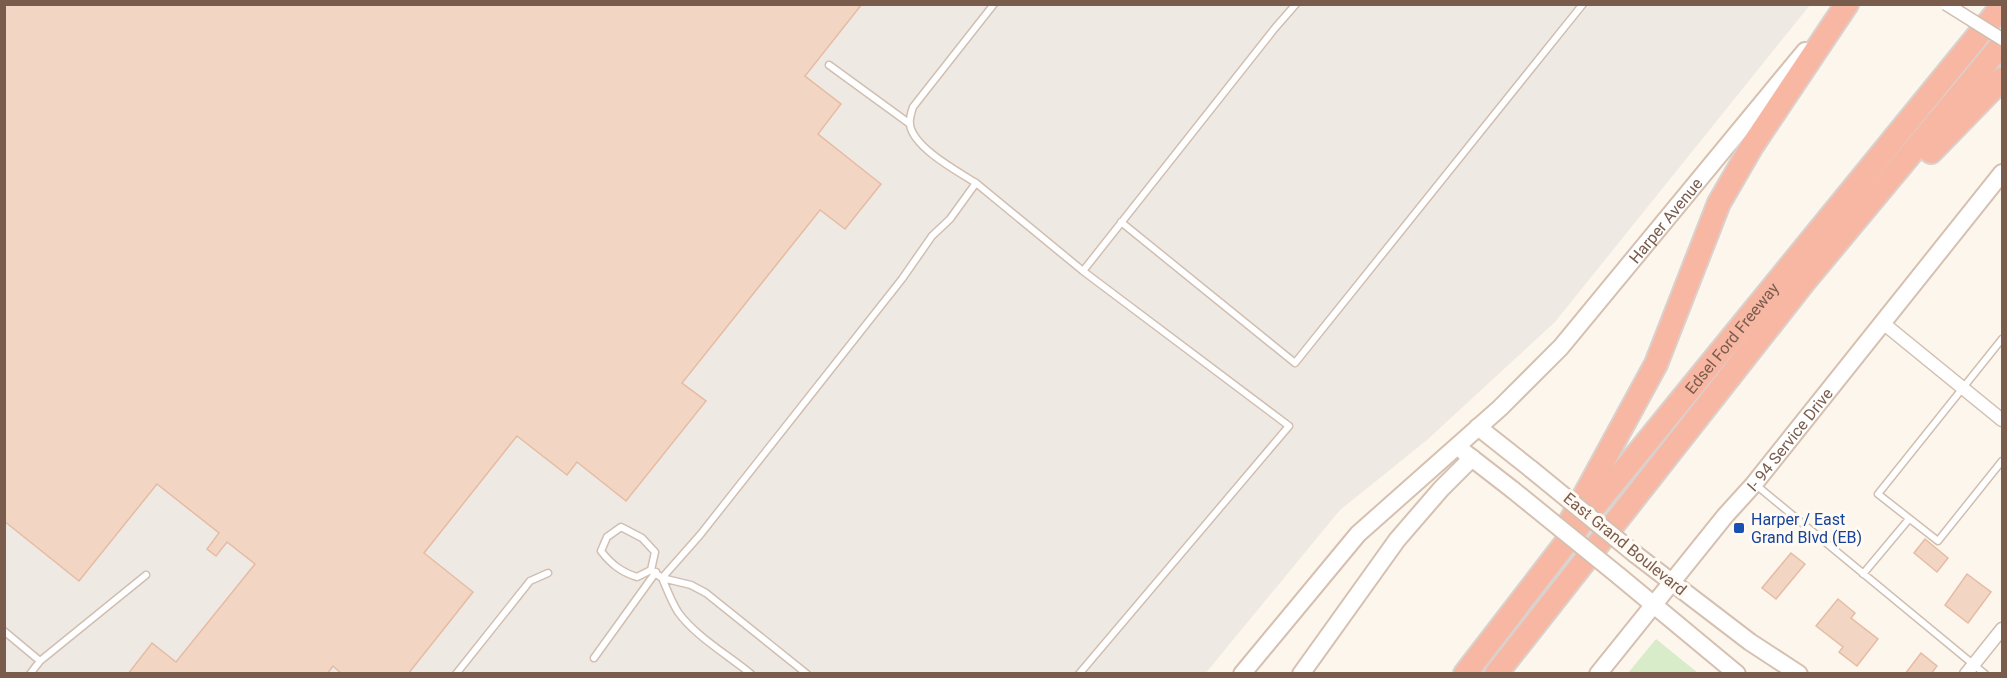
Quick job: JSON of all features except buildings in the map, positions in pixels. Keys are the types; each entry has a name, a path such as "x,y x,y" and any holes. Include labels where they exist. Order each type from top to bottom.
{"highway":[{"path":"1544,571 1656,364 1719,203 1752,146 1846,4"},
{"name":"Edsel Ford Freeway","path":"1465,674 1593,509 2002,6"},
{"name":"Edsel Ford Freeway","path":"1496,674 1804,282 2002,41"},
{"path":"1804,282 2002,79"}],"main road":[{"name":"Harper Avenue","path":"1478,427 1561,347 1737,132 1846,4"},
{"name":"I- 94 Service Drive","path":"1598,674 1725,516 1754,484 2002,173"},
{"path":"1242,674 1358,534 1478,427"},
{"name":"East Grand Boulevard","path":"1478,427 1672,583 1750,642 1799,674"},
{"name":"East Grand Boulevard","path":"1456,446 1654,604 1737,674"},
{"path":"1301,674 1396,540 1472,458"}],"street":[{"path":"1946,4 2002,41"},
{"path":"1883,323 2002,420"},
{"path":"1970,669 2002,629"}],"lane":[{"path":"910,124 913,106 994,4"},
{"path":"1083,271 1296,4"},
{"path":"1121,222 1295,363 1583,4"},
{"path":"829,65 910,124 920,144 976,183 1083,271 1289,426 1078,674"},
{"path":"662,578 700,535 902,279 932,236 950,219 976,183"},
{"path":"2002,339 1878,494 1938,541 2002,461"},
{"path":"1754,484 1863,574 1970,669 1985,674"},
{"path":"1863,574 1909,519"},
{"path":"594,658 618,627 653,571 655,552 642,538 621,526 607,537 601,551 611,563 637,578 653,571"},
{"path":"653,571 662,578 691,585 706,593 807,674"},
{"path":"456,674 530,581 548,573"},
{"path":"30,674 40,661 146,575"},
{"path":"662,578 670,599 679,613 693,628 751,674"},
{"path":"4,632 40,661"}],"shaded area":[{"path":"4,5 1810,5 1555,322 1427,440 1340,510 1205,674 5,673"}],"green space":[{"path":"1656,639 1698,673 1628,673"}],"place":[{"name":"Harper / East Grand Blvd (EB)","path":"1739,528"}]}
